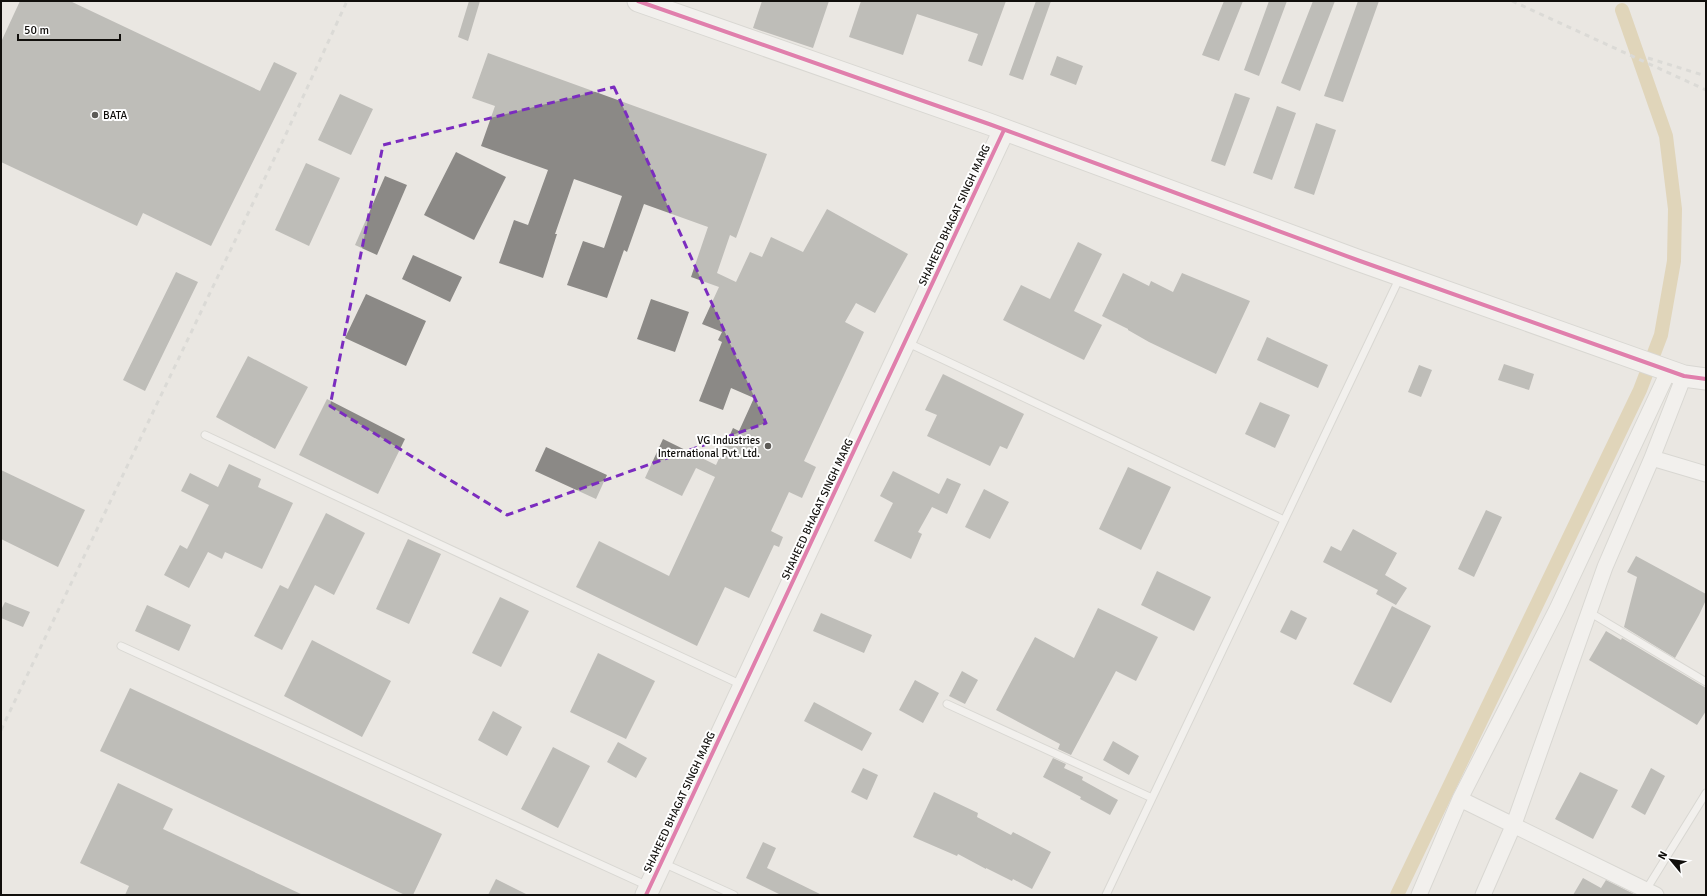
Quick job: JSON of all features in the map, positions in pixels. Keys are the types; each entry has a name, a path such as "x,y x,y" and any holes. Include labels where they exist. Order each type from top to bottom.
{"street":[{"path":"638,1 1004,130 1672,372 1706,379"},
{"name":"SHAHEED BHAGAT SINGH MARG","path":"648,891 1004,130"},
{"path":"1483,895 1514,824 1605,567 1652,458 1672,372"},
{"path":"1419,895 1460,799 1557,609 1672,372"},
{"path":"1652,458 1706,474"},
{"path":"1460,799 1514,824 1651,893"}],"lane":[{"path":"1106,895 1401,275"},
{"path":"905,342 1284,520"},
{"path":"205,435 744,686"},
{"path":"1589,612 1706,682"},
{"path":"122,646 648,891"},
{"path":"947,704 1152,798"},
{"path":"1651,893 1706,793"},
{"path":"661,863 734,895"}],"highlighted area":[{"path":"614,87 766,423 507,515 330,406 383,145"}],"building":[{"name":"BATA","path":"20,1 70,1 260,91 274,62 297,73 211,246 143,213 137,226 1,162 1,42"},
{"path":"469,1 480,1 468,41 458,37"},
{"path":"762,1 829,1 813,48 753,28"},
{"path":"861,1 1006,1 982,66 968,61 978,34 917,14 903,55 849,37"},
{"path":"1036,1 1051,1 1023,80 1009,75"},
{"path":"1224,1 1243,1 1219,61 1202,55"},
{"path":"1269,1 1287,1 1259,76 1244,70"},
{"path":"1313,1 1335,1 1300,91 1281,83"},
{"path":"1358,1 1379,1 1343,102 1324,96"},
{"path":"488,53 767,154 736,238 730,235 717,273 736,282 750,252 762,257 771,237 803,252 827,209 908,254 875,313 856,303 845,322 864,332 804,461 816,467 802,498 789,492 771,531 783,537 779,547 774,545 749,598 725,587 697,646 576,587 599,541 669,576 715,477 696,468 682,496 645,478 663,439 716,465 733,428 739,431 754,398 731,388 723,410 699,401 722,342 718,340 722,332 702,324 719,287 691,277 708,227 644,204 627,252 624,250 607,298 567,285 583,241 604,248 622,196 574,179 555,234 557,234 543,278 499,263 514,220 528,225 548,170 481,146 495,106 472,98"},
{"path":"1057,56 1083,66 1076,85 1050,75"},
{"path":"1235,93 1250,98 1225,166 1211,161"},
{"path":"340,94 373,109 351,155 318,140"},
{"path":"1277,106 1296,113 1272,180 1253,173"},
{"path":"1316,123 1336,130 1314,195 1294,188"},
{"path":"456,152 506,177 474,240 424,215"},
{"path":"306,163 340,178 309,246 275,230"},
{"path":"385,176 407,185 377,255 355,245"},
{"path":"1078,242 1102,254 1074,311 1102,325 1084,360 1003,320 1021,285 1050,299"},
{"path":"413,255 462,277 450,302 402,279"},
{"path":"176,272 198,282 145,391 123,380"},
{"path":"1123,273 1149,286 1151,281 1173,292 1182,273 1250,301 1216,374 1149,342 1128,329 1102,316"},
{"path":"366,294 426,321 406,366 345,338"},
{"path":"651,299 689,312 675,352 637,339"},
{"path":"1267,337 1328,365 1318,388 1257,360"},
{"path":"248,356 308,387 275,449 216,417"},
{"path":"1504,364 1534,374 1529,390 1498,380"},
{"path":"1419,365 1432,370 1421,397 1408,392"},
{"path":"943,374 1024,414 1007,449 1000,446 990,466 927,436 937,415 925,410"},
{"path":"327,399 405,439 378,494 299,455"},
{"path":"1260,402 1290,415 1275,448 1245,434"},
{"path":"546,447 607,475 596,499 535,471"},
{"path":"229,464 261,479 258,487 293,503 262,569 225,552 222,559 208,552 189,588 164,575 180,545 187,549 209,505 181,491 190,473 218,487"},
{"path":"1128,467 1171,487 1141,550 1099,529"},
{"path":"1,470 85,510 58,567 1,539"},
{"path":"893,471 939,494 947,478 961,484 947,514 932,507 918,532 922,534 911,559 874,541 893,503 880,496"},
{"path":"984,489 1009,502 990,539 965,527"},
{"path":"1486,510 1502,517 1474,577 1458,569"},
{"path":"326,513 365,533 334,595 315,585 282,650 254,636 280,585 288,589"},
{"path":"1353,529 1397,553 1385,575 1407,588 1396,605 1376,594 1378,590 1323,562 1331,546 1341,551"},
{"path":"408,539 441,554 409,624 376,609"},
{"path":"1636,556 1706,594 1706,600 1699,615 1675,658 1624,627 1637,577 1627,572"},
{"path":"1157,571 1211,597 1194,631 1141,605"},
{"path":"500,597 529,611 501,667 472,653"},
{"path":"5,602 30,612 23,627 1,618 1,610"},
{"path":"147,605 191,625 179,651 135,631"},
{"path":"1392,606 1431,626 1391,703 1353,684"},
{"path":"1098,608 1158,637 1136,681 1116,671 1071,755 1058,749 1060,744 996,710 1035,637 1074,658"},
{"path":"1291,610 1307,618 1296,640 1280,632"},
{"path":"821,613 872,635 864,653 813,631"},
{"path":"1606,631 1621,640 1622,638 1706,688 1706,711 1697,725 1589,660"},
{"path":"312,640 391,681 362,737 284,696"},
{"path":"598,653 655,681 626,739 570,712"},
{"path":"962,671 978,680 965,704 949,696"},
{"path":"915,680 939,693 923,723 899,710"},
{"path":"130,688 442,834 413,895 405,895 100,751"},
{"path":"814,702 872,733 862,751 804,721"},
{"path":"493,711 522,727 507,756 478,740"},
{"path":"1113,741 1139,756 1129,775 1103,760"},
{"path":"618,742 647,758 636,778 607,762"},
{"path":"553,747 590,766 558,828 521,809"},
{"path":"1053,758 1066,764 1064,768 1083,777 1082,780 1118,800 1110,815 1080,799 1081,797 1043,777"},
{"path":"863,768 878,775 867,800 851,792"},
{"path":"1651,768 1665,776 1645,815 1631,807"},
{"path":"1580,772 1618,790 1593,839 1555,819"},
{"path":"118,783 173,809 163,829 303,895 125,895 129,886 80,863"},
{"path":"934,792 978,813 977,817 1011,835 1013,832 1051,852 1032,889 1013,879 1012,881 986,869 958,854 957,856 913,837"},
{"path":"763,842 776,848 767,868 822,895 781,895 746,878"},
{"path":"1583,878 1601,888 1606,880 1636,895 1573,895"},
{"path":"496,879 528,895 488,895"}],"waterway":[{"path":"1397,895 1640,390 1661,335 1674,261 1675,209 1666,136 1622,10"}],"railway":[{"path":"1,730 286,134 347,1"},
{"path":"1512,1 1706,90"},
{"path":"1648,58 1706,76"}],"cycle path":[{"path":"638,1 989,124 1360,261 1684,376 1706,379"},
{"path":"646,895 1004,130"}],"place":[{"name":"BATA","path":"95,115"},
{"name":"VG Industries International Pvt. Ltd.","path":"768,446"}]}
